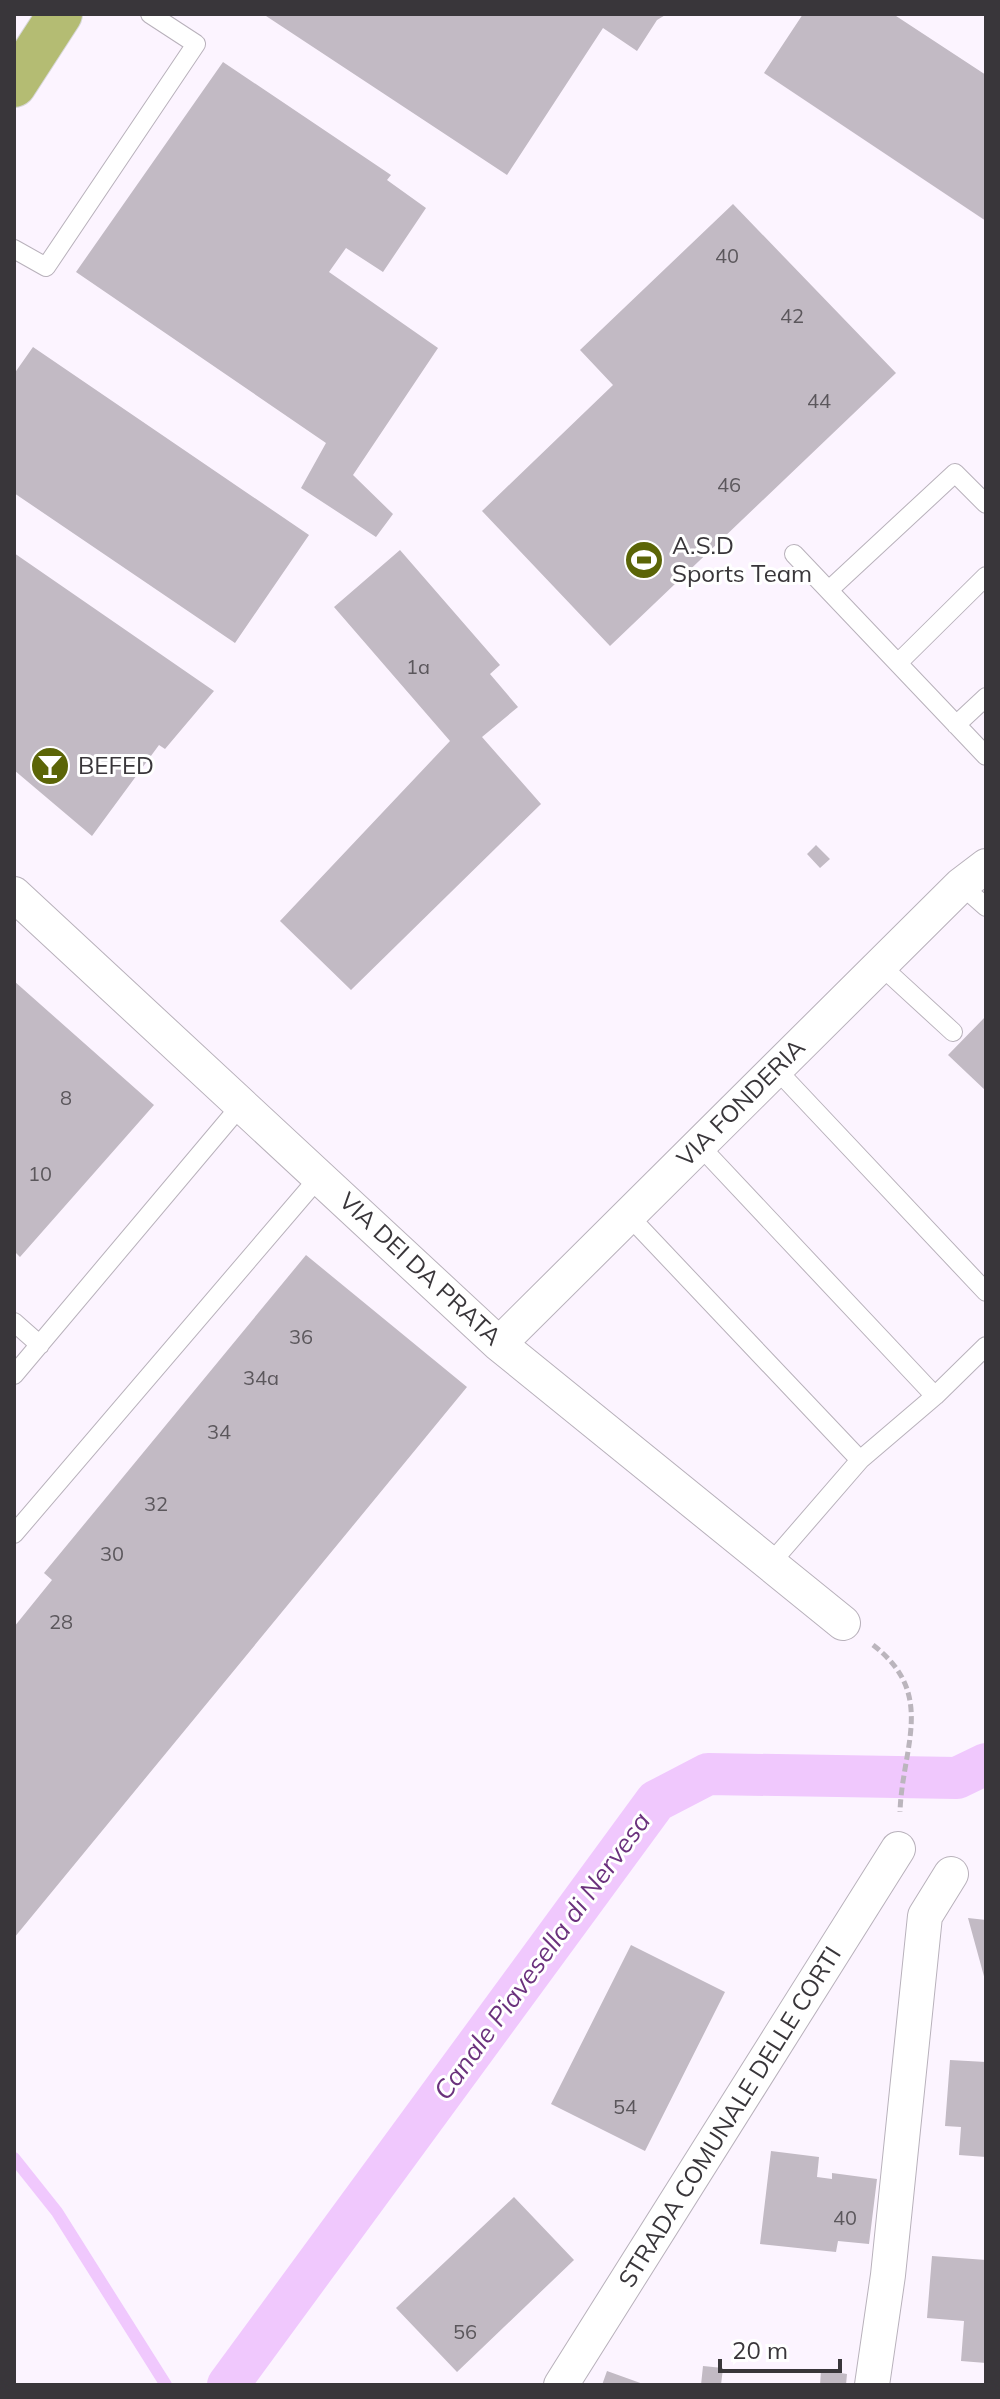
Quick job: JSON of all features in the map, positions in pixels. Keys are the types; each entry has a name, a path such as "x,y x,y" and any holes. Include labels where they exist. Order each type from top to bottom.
{"main road":[{"path":"14,85 60,14"}],"street":[{"name":"VIA FONDERIA","path":"499,1344 880,965 978,886"},
{"name":"VIA DEI DA PRATA","path":"14,894 499,1344 843,1623"},
{"name":"STRADA COMUNALE DELLE CORTI","path":"561,2385 898,1849"},
{"path":"872,2385 888,2275 925,1916 951,1874"}],"lane":[{"path":"14,249 46,267 196,44 150,14"},
{"path":"829,590 955,473 986,504"},
{"path":"794,554 986,756"},
{"path":"898,663 986,576"},
{"path":"956,725 986,697"},
{"path":"880,965 953,1032"},
{"path":"776,1069 986,1292"},
{"path":"14,1375 242,1104"},
{"path":"699,1145 935,1396"},
{"path":"14,1534 320,1176"},
{"path":"628,1215 860,1460"},
{"path":"14,1322 40,1345"},
{"path":"770,1564 860,1460 935,1396 986,1346"}],"path":[{"path":"843,1623 885,1655 903,1678 914,1707 901,1796"}],"building":[{"path":"263,14 667,14 657,20 637,51 603,28 507,175"},
{"path":"803,14 893,14 986,75 986,221 764,73"},
{"path":"223,62 391,175 387,180 426,208 383,272 346,248 329,272 438,348 353,475 393,514 376,537 301,488 326,443 76,272"},
{"path":"733,204 896,373 610,646 482,511 613,385 580,350"},
{"path":"33,347 309,535 235,643 14,493 14,374"},
{"path":"400,550 500,665 490,674 518,707 482,737 541,804 351,990 280,921 450,741 334,607"},
{"path":"14,553 214,691 165,749 159,745 92,836 14,770"},
{"path":"816,845 830,859 820,868 807,854"},
{"path":"14,981 154,1105 20,1257 14,1251"},
{"path":"986,1016 986,1091 948,1055"},
{"path":"306,1255 467,1387 14,1938 14,1627 52,1580 44,1573"},
{"path":"968,1918 986,1920 986,1980 985,1980"},
{"path":"631,1945 725,1992 645,2151 551,2104"},
{"path":"950,2060 986,2062 986,2157 959,2155 961,2127 945,2126"},
{"path":"771,2151 819,2157 817,2177 832,2179 832,2173 877,2179 869,2244 838,2241 836,2252 760,2244"},
{"path":"514,2197 574,2260 457,2372 396,2308"},
{"path":"932,2256 986,2260 986,2363 961,2361 964,2321 927,2318"},
{"path":"703,2366 723,2368 721,2385 701,2385"},
{"path":"821,2370 847,2374 846,2385 820,2385"},
{"path":"607,2371 646,2385 602,2385"}],"waterway":[{"name":"Canale Piavesella di Nervesa","path":"228,2385 656,1801 708,1774 957,1778 986,1764"},
{"path":"14,2158 57,2212 166,2385"}],"place":[{"name":"A.S.D Sports Team","path":"644,560"},
{"name":"BEFED","path":"50,766"}]}
